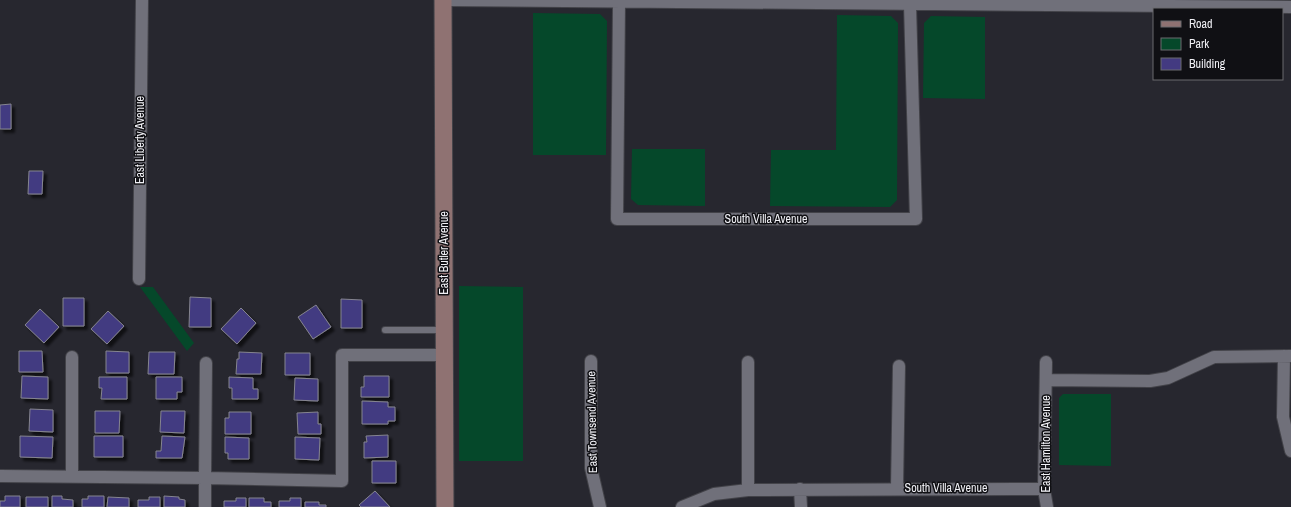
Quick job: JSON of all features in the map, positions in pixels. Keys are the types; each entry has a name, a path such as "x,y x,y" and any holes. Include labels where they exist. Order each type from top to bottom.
{"street":[{"name":"East Liberty Avenue","path":"139,280 142,0"},
{"path":"444,0 1291,7"},
{"name":"East Butler Avenue","path":"444,0 444,507"},
{"name":"South Villa Avenue","path":"619,2 617,219 916,219 910,4"},
{"path":"0,476 342,481 342,355 445,355"},
{"path":"1046,380 1150,381 1168,378 1214,357 1287,356 1283,417 1291,451"},
{"path":"72,357 72,476"},
{"name":"East Townsend Avenue","path":"591,361 591,468 600,507"},
{"path":"748,362 748,490"},
{"name":"East Hamilton Avenue","path":"1046,362 1044,489 1047,507"},
{"path":"205,507 206,363"},
{"path":"898,488 899,366"},
{"name":"South Villa Avenue","path":"682,507 714,494 748,490 898,488 1044,489"},
{"path":"800,489 802,507"}],"lane":[{"path":"385,330 445,330"}],"green space":[{"path":"533,13 600,14 607,21 606,155 533,155"},
{"path":"837,15 891,16 898,23 897,200 890,207 770,206 771,150 836,150"},
{"path":"931,16 985,17 985,99 923,98 924,23"},
{"path":"632,149 705,149 705,206 638,205 631,199"},
{"path":"459,286 523,287 523,461 459,461"},
{"path":"140,287 153,287 194,343 187,351"},
{"path":"1063,394 1111,394 1111,466 1059,465 1059,398"}],"building":[{"path":"11,104 11,129 0,129 0,105"},
{"path":"29,171 43,171 42,194 28,194"},
{"path":"190,297 211,298 211,327 189,327"},
{"path":"63,298 84,298 84,326 63,326"},
{"path":"341,299 362,300 362,328 341,328"},
{"path":"316,305 331,327 313,339 298,317"},
{"path":"241,308 256,323 237,344 221,329"},
{"path":"40,309 59,327 44,343 25,325"},
{"path":"108,311 124,326 107,344 91,329"},
{"path":"19,351 42,351 43,372 19,372"},
{"path":"106,351 129,352 129,373 106,373"},
{"path":"149,352 175,352 174,374 148,374"},
{"path":"239,352 262,353 261,374 236,374"},
{"path":"285,353 310,353 310,375 285,375"},
{"path":"22,376 48,377 48,399 21,398"},
{"path":"364,376 389,376 389,397 361,397 361,387 364,387"},
{"path":"99,377 127,377 127,399 101,399 102,388 99,388"},
{"path":"156,377 182,377 182,392 177,392 177,399 156,399"},
{"path":"229,377 253,378 253,389 258,389 258,399 232,399 232,388 229,388"},
{"path":"295,378 318,379 318,401 294,400"},
{"path":"362,401 388,402 388,407 395,407 395,421 388,421 388,424 362,424"},
{"path":"30,409 53,410 53,432 29,431"},
{"path":"95,411 120,411 119,433 95,433"},
{"path":"161,411 185,411 184,433 160,432"},
{"path":"229,412 251,412 251,434 225,434 225,418 229,418"},
{"path":"318,412 318,424 321,424 321,434 298,434 297,413"},
{"path":"388,435 388,457 364,458 364,442 367,442 366,436"},
{"path":"20,436 53,437 52,458 20,457"},
{"path":"94,436 123,436 123,457 94,457"},
{"path":"162,436 185,437 182,458 156,458 156,451 161,451"},
{"path":"225,437 249,438 249,459 228,459 228,453 225,453"},
{"path":"295,437 320,438 319,460 295,459"},
{"path":"372,461 396,461 396,483 372,483"},
{"path":"375,491 390,507 361,507 359,505"},
{"path":"5,496 20,496 20,507 0,507 0,501 5,501"},
{"path":"52,496 62,496 62,499 73,500 73,507 52,507"},
{"path":"88,496 104,496 104,507 82,507 82,499 88,499"},
{"path":"164,496 179,497 179,499 185,500 185,507 164,507"},
{"path":"26,497 48,497 48,507 26,507"},
{"path":"108,497 129,498 129,507 107,507"},
{"path":"149,497 160,497 160,507 138,507 138,500 149,500"},
{"path":"236,498 246,498 246,507 224,507 224,501 236,501"},
{"path":"249,498 264,498 264,502 271,502 271,507 249,507"},
{"path":"290,498 301,498 301,507 279,507 279,501 290,501"},
{"path":"305,502 319,502 319,505 326,505 326,507 305,507"}]}
